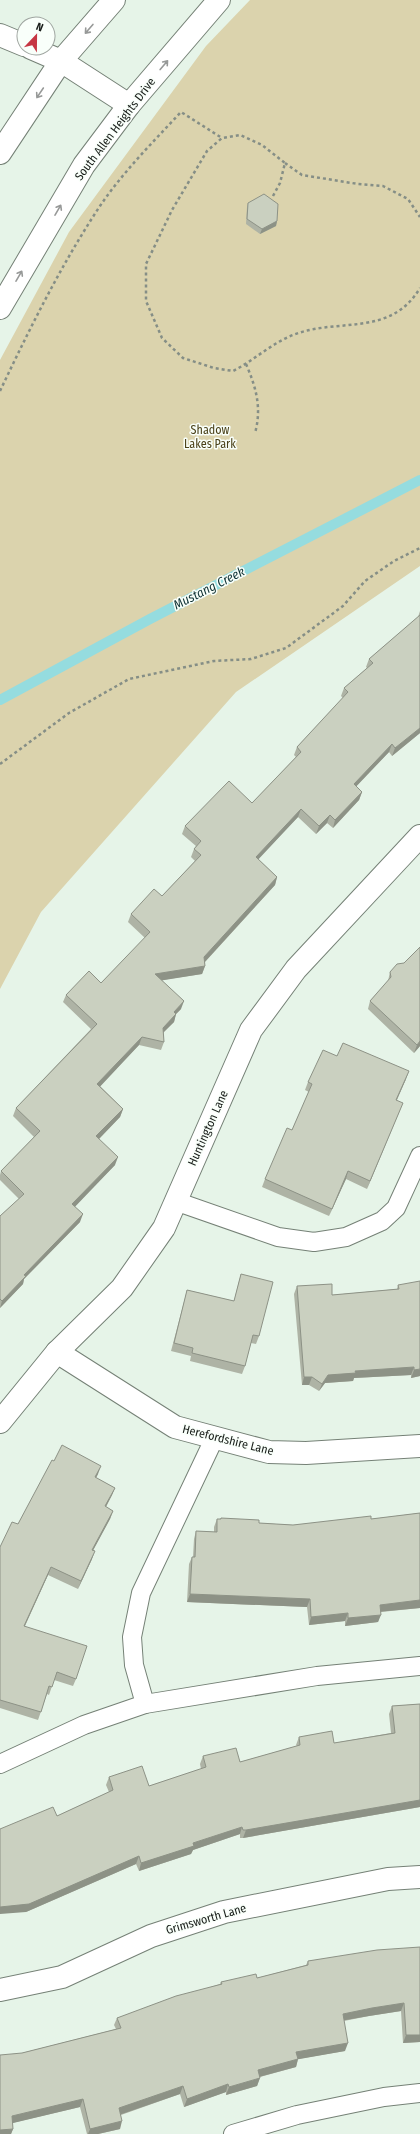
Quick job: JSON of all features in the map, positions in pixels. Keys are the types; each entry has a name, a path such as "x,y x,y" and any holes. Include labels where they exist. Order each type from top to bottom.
{"street":[{"path":"0,153 61,61 114,0"},
{"name":"South Allen Heights Drive","path":"0,308 84,165 129,105 219,0"},
{"path":"0,35 16,42"},
{"path":"49,56 61,61 129,105"},
{"name":"Huntington Lane","path":"0,1422 57,1352 122,1288 164,1228 252,1030 296,968 420,836"},
{"name":"Herefordshire Lane","path":"57,1352 175,1427 269,1452 306,1453 420,1446"},
{"name":"Grimsworth Lane","path":"0,1990 62,1977 151,1936 224,1912 388,1879 420,1877"}],"lane":[{"path":"175,1201 278,1237 314,1242 346,1236 382,1221 396,1208 420,1156"},
{"path":"145,1704 134,1665 132,1637 141,1593 215,1437"},
{"path":"0,1764 84,1725 145,1704 317,1676 420,1666"},
{"path":"233,2134 304,2113 384,2097 420,2093"}],"path":[{"path":"0,391 53,284 100,206 138,157 181,112 222,138"},
{"path":"420,217 408,199 383,186 358,184 302,175 262,145 240,135 222,138 207,151 172,210 146,264 146,301 162,338 183,358 214,368 233,371 293,335 378,321 396,314 420,288"},
{"path":"273,196 280,183 285,163"},
{"path":"246,364 256,388 259,418 255,433"},
{"path":"0,764 69,713 129,679 214,661 251,659 286,648 343,606 365,581 394,561 420,548"}],"green space":[{"name":"Shadow Lakes Park","path":"250,0 420,0 420,566 236,692 41,912 0,989 0,360 69,232 206,46"}],"building":[{"path":"264,194 278,204 277,221 262,229 247,219 248,203"},
{"path":"420,615 420,728 395,748 392,744 354,784 362,792 335,820 330,815 319,826 301,809 256,857 277,877 204,957 205,966 155,974 184,1001 174,1012 176,1014 163,1028 164,1042 142,1037 97,1084 123,1109 96,1136 118,1157 72,1204 83,1214 24,1275 26,1276 2,1301 0,1299 0,1216 24,1194 1,1171 40,1131 16,1108 97,1024 66,995 89,971 101,983 150,932 131,914 154,889 162,896 201,855 194,849 201,841 185,826 229,781 252,803 301,752 297,747 348,692 344,688 373,663 369,659"},
{"path":"420,947 420,1041 417,1045 370,1001 391,977 390,972 397,964 404,963"},
{"path":"343,1043 409,1071 396,1100 403,1103 370,1181 348,1171 332,1209 265,1179 287,1128 292,1130 312,1084 308,1082 323,1050 337,1056"},
{"path":"241,1274 273,1282 259,1336 253,1335 245,1366 192,1353 193,1348 174,1343 187,1290 234,1301"},
{"path":"420,1281 420,1369 414,1370 414,1367 355,1371 356,1373 328,1375 322,1384 312,1377 304,1377 297,1286 332,1284 332,1295 399,1289 398,1285"},
{"path":"62,1445 101,1466 95,1477 115,1488 105,1506 113,1511 92,1550 95,1551 81,1581 51,1567 24,1626 87,1646 76,1679 57,1672 52,1687 49,1686 41,1712 0,1700 0,1547 12,1522 18,1524 52,1460 54,1461"},
{"path":"420,1513 420,1600 380,1605 381,1615 348,1618 348,1613 311,1617 310,1599 190,1594 192,1557 195,1557 196,1531 217,1532 217,1519 259,1520 259,1523 293,1525 371,1516 371,1519"},
{"path":"420,1704 420,1800 246,1830 243,1830 242,1827 193,1843 194,1846 141,1863 139,1856 29,1904 0,1907 0,1829 53,1807 57,1816 113,1790 109,1777 142,1766 149,1786 206,1767 203,1756 236,1748 240,1762 300,1745 299,1737 332,1731 334,1743 395,1733 392,1706"},
{"path":"420,1947 420,2035 406,2035 404,2003 343,2014 348,2043 296,2052 298,2059 258,2070 260,2078 229,2087 228,2084 187,2099 183,2086 119,2108 122,2121 90,2129 83,2099 12,2116 13,2129 0,2130 0,2055 22,2053 121,2028 117,2018 176,1996 222,1984 221,1982 256,1974 257,1978 308,1965 308,1961 377,1950"}],"waterway":[{"name":"Mustang Creek","path":"0,700 150,619 420,480"}]}
